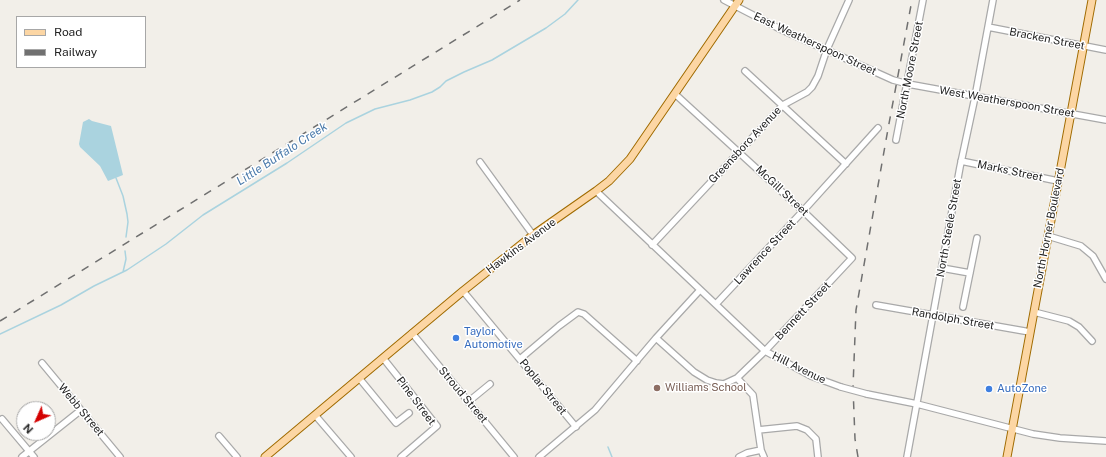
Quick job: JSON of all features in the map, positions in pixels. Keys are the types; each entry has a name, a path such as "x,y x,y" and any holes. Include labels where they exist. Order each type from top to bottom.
{"main road":[{"name":"Hawkins Avenue","path":"265,457 463,291 533,235 609,181 630,159 739,0"},
{"name":"North Horner Boulevard","path":"1007,457 1092,0"}],"street":[{"name":"East Weatherspoon Street","path":"724,0 778,28 828,49 882,75 908,84"},
{"name":"Greensboro Avenue","path":"652,245 783,105 807,92 812,87 818,76 849,0"},
{"name":"North Moore Street","path":"896,140 923,0"},
{"name":"North Steele Street","path":"907,457 961,161 993,0"},
{"name":"Bracken Street","path":"988,27 1106,50"},
{"path":"745,71 846,164"},
{"name":"West Weatherspoon Street","path":"908,84 1106,120"},
{"name":"McGill Street","path":"675,94 852,258"},
{"name":"Lawrence Street","path":"716,304 878,128"},
{"name":"Marks Street","path":"961,161 1058,181"},
{"path":"480,162 533,235"},
{"name":"Hill Avenue","path":"596,191 766,351 811,376 841,387 867,394 917,404 1012,428 1060,438 1106,441"},
{"path":"1048,236 1081,246 1092,256 1106,279"},
{"path":"963,307 977,238"},
{"name":"Bennett Street","path":"656,338 694,372 707,380 724,384 738,378 766,351 852,258"},
{"path":"942,268 970,273"},
{"path":"539,457 576,427 605,400 656,338 700,290"},
{"name":"Poplar Street","path":"463,291 576,427"},
{"name":"Randolph Street","path":"876,305 1030,332"},
{"path":"520,359 574,314 579,312 584,314 637,361"},
{"path":"1034,312 1070,320 1092,341"},
{"name":"Stroud Street","path":"412,333 514,457"},
{"name":"Pine Street","path":"383,358 437,426 401,457"},
{"name":"Webb Street","path":"42,363 120,457"},
{"path":"359,378 396,423 409,413"},
{"path":"738,378 753,395 761,450 764,457"},
{"path":"468,402 490,384"},
{"path":"22,457 81,410"},
{"path":"315,415 351,457"},
{"path":"2,419 34,457"},
{"path":"758,430 797,426 807,430 816,439 818,457"},
{"path":"218,436 237,457"},
{"path":"739,457 747,453 761,450"}],"water":[{"path":"89,119 111,126 123,175 108,181 100,166 80,147 79,144 83,122"}],"waterway":[{"name":"Little Buffalo Creek","path":"0,334 61,305 94,286 127,270 166,244 203,215 287,163 346,123 375,109 410,100 432,92 446,81 492,60 546,28 565,14 578,0"},
{"path":"116,178 123,196 127,214 128,222 126,237"},
{"path":"123,272 126,259 125,251"},
{"path":"608,447 612,457"}],"railway":[{"path":"0,321 520,0"},
{"path":"858,457 855,439 853,387 856,310 912,0"}],"place":[{"name":"Taylor Automotive","path":"456,338"},
{"name":"Williams School","path":"657,388"},
{"name":"AutoZone","path":"989,389"}]}
